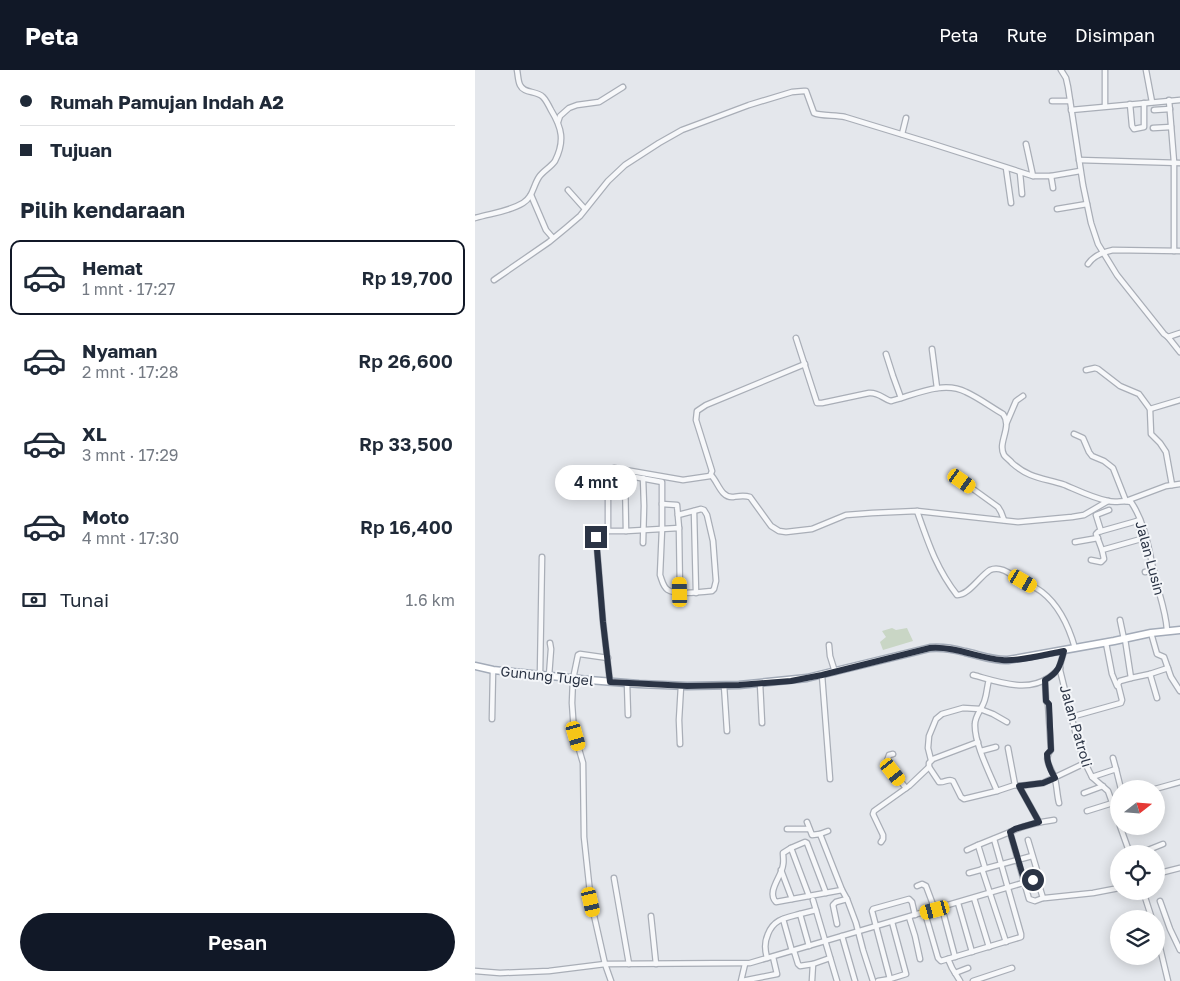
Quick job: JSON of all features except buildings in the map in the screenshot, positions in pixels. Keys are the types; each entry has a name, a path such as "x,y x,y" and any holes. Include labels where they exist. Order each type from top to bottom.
{"main road":[{"name":"Gunung Tugel","path":"475,666 493,670 610,682 681,686 724,685 791,681 930,648 965,652 1005,660 1064,651 1167,630 1180,630"}],"street":[{"path":"475,218 506,211 523,203 531,195 541,174 554,162 559,151 562,137 558,122 543,96 521,88 517,70"},
{"path":"1061,70 1066,78 1080,171 1091,223 1098,244 1117,275 1180,352"},
{"path":"1105,70 1105,106"},
{"path":"1146,70 1152,102"},
{"path":"558,122 560,116 569,108 599,102 623,87"},
{"path":"494,280 553,238 580,216 607,181 625,165 659,143 682,130 749,105 792,92 806,91 814,113 818,115 845,117 1033,176 1051,176 1080,171"},
{"path":"1088,264 1093,258 1103,252 1113,250 1177,251 1177,207 1169,100"},
{"path":"1071,110 1180,100"},
{"path":"1052,102 1069,101"},
{"path":"1129,104 1132,126 1134,129 1139,129 1145,127 1143,103"},
{"path":"1154,110 1170,109"},
{"path":"903,134 906,118"},
{"path":"1153,128 1171,127"},
{"path":"1166,144 1173,143"},
{"path":"1026,144 1033,176"},
{"path":"1079,160 1180,162"},
{"path":"1006,168 1011,203"},
{"path":"1020,172 1022,194"},
{"path":"1051,176 1053,188"},
{"path":"567,190 585,209"},
{"path":"531,195 546,230 553,238"},
{"path":"1057,209 1087,204"},
{"path":"1168,337 1180,333"},
{"path":"795,338 817,403 873,392 889,401 937,388 953,388 967,392 1003,414 1007,422"},
{"path":"932,349 937,388"},
{"path":"887,354 894,381 901,398"},
{"path":"805,364 715,401 697,411 696,420 712,471 711,475 724,494 728,496 741,495 750,497 771,526 779,531 812,530 846,515 917,511 1018,522 1081,516 1108,501"},
{"path":"1086,370 1098,369 1120,386 1139,394 1150,409 1151,434 1165,452 1172,484"},
{"path":"1023,396 1016,401 1007,422 1002,448 1005,456 1030,475 1059,483 1094,498 1116,503 1172,484 1180,484"},
{"path":"1150,409 1180,400"},
{"name":"Jalan Lusin","path":"1074,434 1083,438 1092,456 1104,461 1113,468 1126,501 1131,502 1148,543 1167,630"},
{"path":"608,531 608,472 610,468 683,480 711,475"},
{"path":"608,472 662,482 662,582 670,591 696,593 712,590 716,581 713,541 707,515 704,510 678,515"},
{"path":"625,475 627,531"},
{"path":"643,478 643,543"},
{"path":"962,481 999,508 1004,520"},
{"path":"662,504 677,505 680,592"},
{"path":"1101,531 1096,515 1109,510"},
{"path":"694,511 696,593"},
{"path":"917,511 935,561 941,573 957,594 964,594 991,570 1005,570 1041,592 1052,602 1068,627 1075,648"},
{"path":"1091,560 1101,562 1104,559 1103,550 1096,534 1098,532 1139,520 1141,539 1103,550"},
{"path":"610,682 596,535 599,532 608,531 679,528"},
{"path":"1075,542 1098,538"},
{"path":"540,675 542,557"},
{"path":"1145,572 1154,570"},
{"path":"1120,620 1131,678"},
{"path":"1151,633 1157,654 1164,657 1173,680 1180,691"},
{"path":"1071,717 1121,703 1122,700 1112,674 1106,642"},
{"path":"549,676 550,643"},
{"path":"829,645 835,672"},
{"name":"Jalan Patroli","path":"1064,651 1060,668 1071,717 1085,763 1092,777 1103,786 1110,796"},
{"path":"608,658 579,654 573,679 571,703 574,732 583,763 584,837 591,902 605,964 611,981"},
{"path":"973,675 989,680 1024,686 1045,680 1060,668"},
{"path":"1117,686 1120,681 1168,668"},
{"path":"492,719 493,670"},
{"path":"1150,674 1157,698"},
{"path":"822,675 830,778"},
{"path":"989,680 985,698 975,724 978,742 997,791"},
{"path":"1045,680 1046,701 1049,704 1051,750 1047,754 1047,760 1055,778 1059,803"},
{"path":"627,683 628,715"},
{"path":"760,683 762,723"},
{"path":"724,685 727,731"},
{"path":"681,686 679,720 681,744"},
{"path":"1007,722 980,709 963,708 942,714 936,720 929,736 928,748 931,760 929,767 939,782 953,781 961,797 965,799 1017,786 1043,783 1085,763"},
{"path":"931,760 978,742"},
{"path":"981,751 996,747"},
{"path":"1008,748 1017,786 1039,822"},
{"path":"893,754 889,755 887,760 905,788"},
{"path":"1113,758 1118,780"},
{"path":"881,842 883,835 873,812 929,767"},
{"path":"1092,777 1115,769"},
{"path":"1165,786 1180,782"},
{"path":"1084,793 1103,786"},
{"path":"1087,811 1110,805"},
{"path":"967,850 1015,829 1054,820"},
{"path":"807,822 812,836 828,831"},
{"path":"787,830 809,829"},
{"path":"1010,832 1028,896 1031,900 1035,901 1043,898 1110,890"},
{"path":"820,834 859,932 873,981"},
{"path":"925,913 939,960 942,961 1020,938 994,839"},
{"path":"1028,840 1043,898"},
{"path":"825,893 805,842 783,852 783,865 773,892 776,902 811,898 842,890"},
{"path":"978,845 990,893 1006,942"},
{"path":"791,848 816,910 837,981"},
{"path":"969,873 1033,856"},
{"path":"1165,872 1180,868"},
{"path":"781,870 792,899"},
{"path":"613,878 629,964"},
{"path":"475,971 500,973 605,964 745,964 925,913 1008,887 1036,880 1038,882"},
{"path":"917,886 921,884 926,886 935,910"},
{"path":"974,898 989,947"},
{"path":"837,924 833,905 847,899"},
{"path":"890,979 871,912 873,909 909,900 912,902 915,915"},
{"path":"1160,901 1170,929 1178,938 1180,950"},
{"path":"958,903 972,952"},
{"path":"942,908 955,957"},
{"path":"767,958 765,950 767,937 774,924 783,919 816,910"},
{"path":"800,914 809,946"},
{"path":"651,916 656,964"},
{"path":"909,917 920,959"},
{"path":"783,919 800,966 831,958"},
{"path":"878,981 906,973 892,922"},
{"path":"842,936 855,981"},
{"path":"773,957 777,981"},
{"path":"948,959 960,981"},
{"path":"745,964 741,981 777,974"},
{"path":"812,981 813,964"},
{"path":"1164,965 1168,981"},
{"path":"955,973 968,968"},
{"path":"973,981 1012,968"}],"green space":[{"path":"892,628 896,630 907,628 913,641 883,650 880,642 886,637 882,631"}],"route":[{"path":"596,537 610,682 687,686 791,681 930,648 965,652 1005,660 1064,651 1060,668 1045,680 1046,701 1049,704 1051,750 1047,754 1047,760 1055,778 1043,783 1019,786 1039,822 1010,832 1025,883 1033,880"}]}
